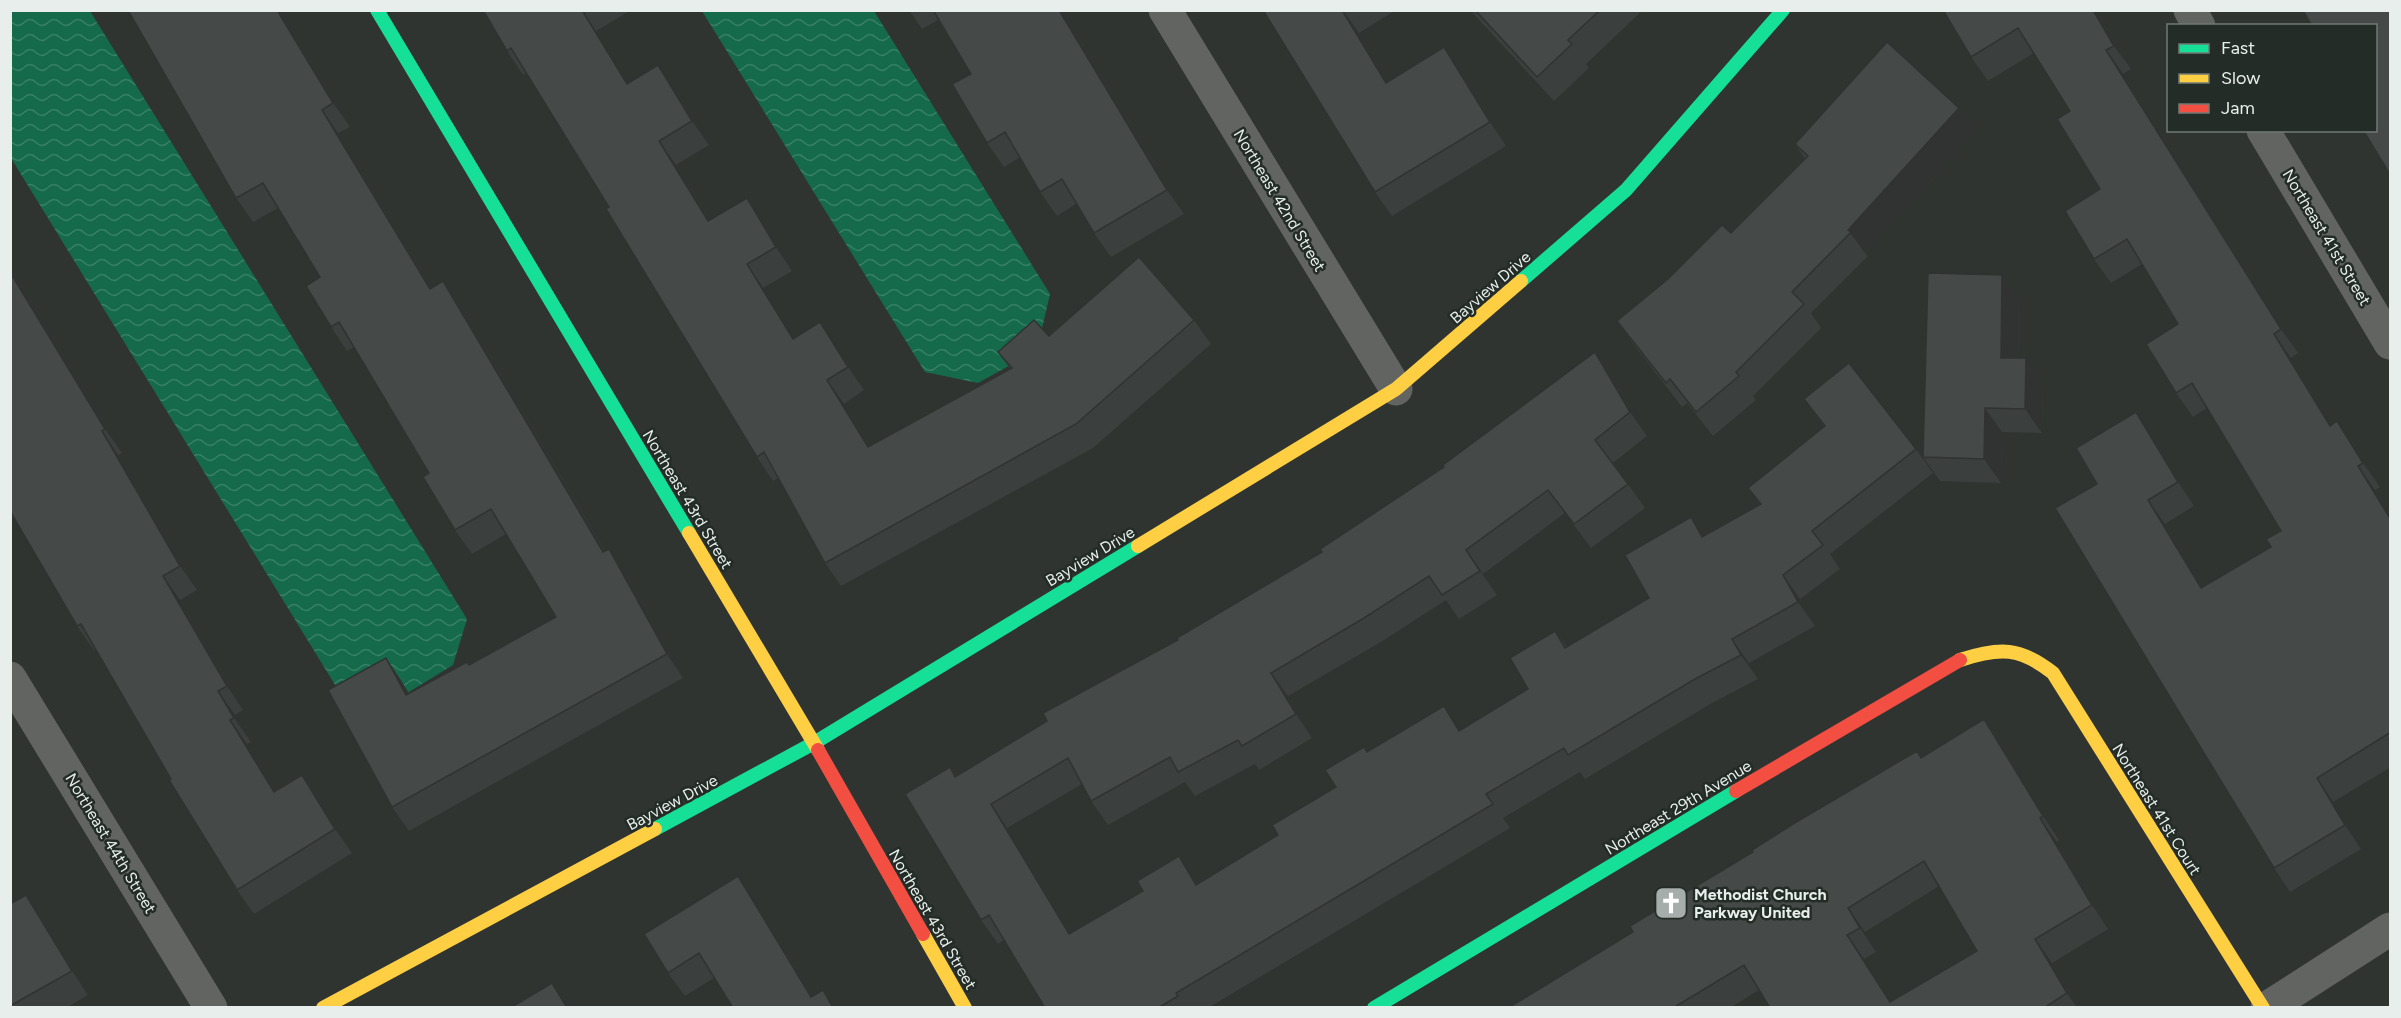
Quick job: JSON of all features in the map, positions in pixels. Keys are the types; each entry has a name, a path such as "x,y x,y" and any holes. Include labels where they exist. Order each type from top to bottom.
{"street":[{"name":"Northeast 43rd Street","path":"377,10 814,743 965,1008"},
{"name":"Northeast 42nd Street","path":"1165,10 1396,389"},
{"name":"Bayview Drive","path":"323,1008 361,999 814,743 1396,389 1626,190 1784,10"},
{"path":"2190,10 2198,24"},
{"name":"Northeast 41st Street","path":"2264,132 2391,343"},
{"name":"Northeast 29th Avenue","path":"1374,1008 1953,662 1979,653 2005,651"},
{"name":"Northeast 41st Court","path":"2005,651 2031,656 2053,673 2265,1008"},
{"name":"Northeast 44th Street","path":"10,678 212,1008"},
{"path":"2265,1008 2391,929"}],"water":[{"path":"11,11 90,11 467,619 453,665 386,706 345,701 11,158"},
{"path":"702,11 874,11 1050,294 1037,350 978,383 925,372"}],"building":[{"path":"128,10 277,10 333,103 322,110 430,289 443,281 603,552 609,549 667,654 392,807 328,690 386,658 406,695 467,662 469,665 556,617 491,509 455,530 423,477 429,473 339,322 331,327 306,286 320,277 263,183 236,198"},
{"path":"483,10 582,10 627,84 658,65 692,121 659,141 708,221 747,198 776,247 747,264 793,339 820,322 848,367 827,380 868,447 1012,368 998,352 1034,320 1049,336 1139,257 1194,320 1076,424 825,563 764,452 757,457 606,209 609,207 511,48 507,51"},
{"path":"933,10 1059,10 1167,190 1094,233 1062,179 1040,192 1005,132 987,143 952,84 971,74"},
{"path":"1263,10 1342,10 1386,83 1444,47 1490,122 1375,192"},
{"path":"1475,10 1600,10 1568,40 1572,44 1537,77"},
{"path":"1943,10 2093,10 2114,46 2106,50 2281,329 2274,334 2330,426 2337,421 2363,463 2358,466 2391,520 2391,732 2317,778 2345,825 2274,868 2055,508 2097,484 2076,448 2136,412 2178,482 2148,500 2201,588 2271,547 2266,539 2281,531 2192,383 2176,393 2146,344 2178,324 2127,239 2094,259 2065,211 2100,189 2057,119 2070,111 2018,28 1971,57"},
{"path":"2303,10 2391,10 2391,176 2364,132 2377,132 2377,24 2311,24"},
{"path":"1887,42 1959,108 1848,230 1851,232 1792,292 1804,304 1736,372 1739,376 1696,412 1670,379 1666,383 1617,321 1668,279 1722,225 1731,233 1808,156 1795,144"},
{"path":"10,272 105,429 102,431 180,566 163,576 227,686 218,691 234,718 230,720 274,792 302,775 335,829 237,890 169,780 171,779 81,624 77,626 10,511"},
{"path":"1928,273 2002,275 2001,358 2026,358 2025,409 1985,408 1984,459 1923,457"},
{"path":"1595,352 1630,412 1595,440 1628,484 1574,524 1548,490 1466,550 1480,571 1442,595 1429,576 1271,673 1296,714 1242,746 1238,740 1178,772 1170,757 1091,801 1068,758 991,804 1069,934 1143,891 1137,881 1179,856 1196,885 1278,835 1272,825 1336,787 1325,770 1364,747 1367,752 1444,706 1459,731 1528,689 1510,658 1555,631 1565,648 1649,598 1625,555 1691,517 1702,537 1761,504 1748,488 1825,426 1804,399 1849,363 1916,449 1812,531 1823,545 1783,575 1798,602 1732,639 1741,655 1695,679 1568,755 1564,748 1486,794 1493,804 1176,993 1178,996 1158,1008 1045,1008 989,915 981,920 905,794 950,767 955,777 1047,721 1043,713 1178,640 1177,638 1322,552 1320,549 1444,467 1443,465"},
{"path":"1984,719 2043,816 2040,818 2092,905 2035,939 2067,993 2044,1008 1770,1008 1744,965 1673,1008 1508,1008 1633,932 1630,926 1753,852 1752,850 1793,824 1917,751 1921,758","holes":["1924,861 1977,951 1890,1002 1847,935 1860,928 1848,908"]},
{"path":"738,876 811,997 823,990 833,1008 733,1008 699,953 668,973 644,934"},
{"path":"26,895 72,971 10,1006 10,904"},
{"path":"552,983 567,1008 510,1008"}],"traffic: fast":[{"path":"377,10 689,533"},
{"path":"1521,281 1626,190 1783,10"},
{"path":"655,829 814,743 1138,546"},
{"path":"1374,1008 1736,791"}],"traffic: slow":[{"path":"1138,546 1396,389 1521,281"},
{"path":"689,533 818,750"},
{"path":"1960,660 1987,653 2009,652 2030,658 2053,673 2263,1008"},
{"path":"323,1008 655,829"},
{"path":"923,934 965,1008"}],"traffic: jam":[{"path":"1736,791 1960,660"},
{"path":"818,750 923,934"}],"place":[{"name":"Methodist Church Parkway United","path":"1671,903"}]}
